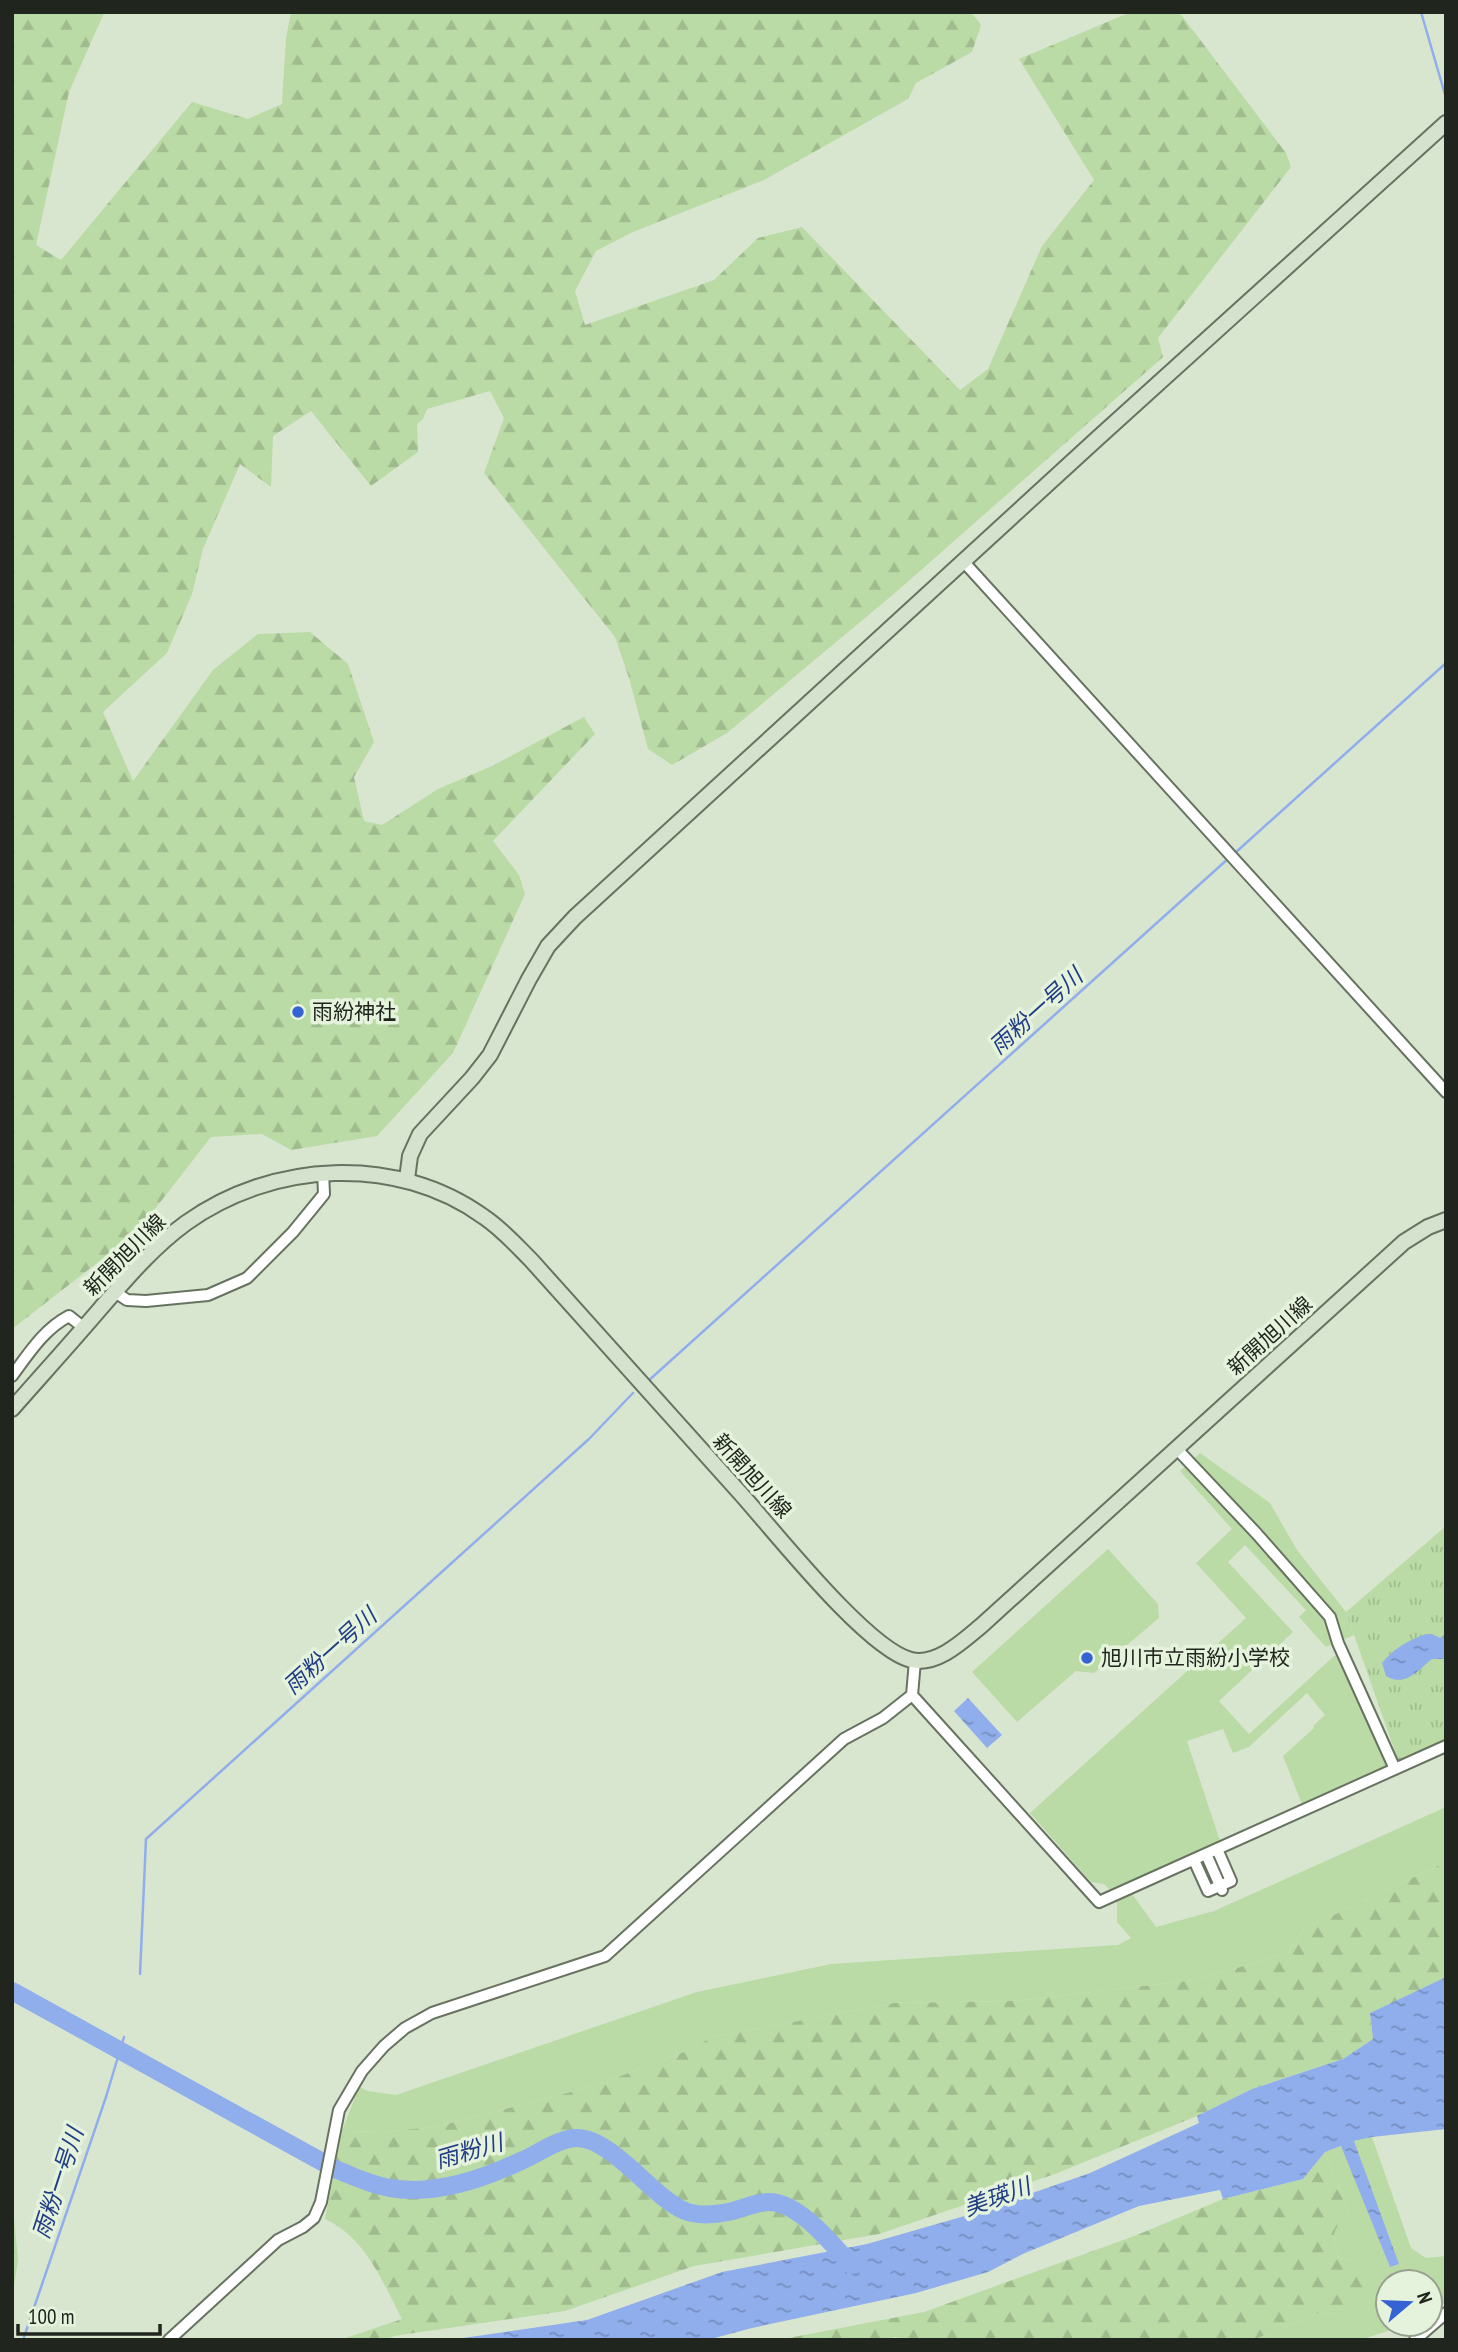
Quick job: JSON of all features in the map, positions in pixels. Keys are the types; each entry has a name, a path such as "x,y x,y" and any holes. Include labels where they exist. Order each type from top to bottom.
{"main road":[{"path":"407,1179 410,1156 420,1134 490,1055 548,946 575,917 1446,123"},
{"name":"新開旭川線","path":"12,1409 148,1255 208,1209 263,1185 323,1172 407,1179 453,1198 502,1231 531,1259 819,1582 876,1641 894,1653 915,1661 939,1656 973,1633 1404,1242 1428,1227 1446,1220"}],"street":[{"path":"963,561 1446,1092"},
{"path":"115,1292 127,1300 146,1301 208,1294 247,1278 293,1232 324,1194 323,1172"},
{"path":"12,1376 55,1323 69,1316 84,1328"},
{"path":"1176,1448 1257,1534 1330,1618 1338,1643 1395,1769"},
{"path":"169,2340 278,2240 314,2218 321,2202 337,2118 346,2095 384,2046 405,2028 446,2008 605,1956 844,1739 883,1718 912,1695 915,1661"},
{"path":"912,1695 1098,1902 1446,1746"},
{"path":"1194,1860 1208,1891 1221,1881 1211,1852"},
{"path":"1415,2340 1446,2313"}],"green space":[{"path":"12,12 104,13 69,92 36,245 61,260 192,102 248,119 282,104 286,38 291,12 971,12 981,25 972,52 916,83 908,99 764,180 633,232 596,251 575,291 585,325 714,280 758,238 802,227 960,390 988,369 1042,246 1094,180 1019,59 1131,12 1179,12 1286,153 1291,167 1158,338 1163,357 895,593 727,733 672,765 648,749 615,637 484,473 504,418 490,391 427,409 423,419 417,424 418,452 371,486 311,411 273,436 271,487 240,464 203,549 192,594 167,653 103,712 133,781 213,670 258,634 310,632 348,664 374,742 354,777 364,821 382,825 438,789 492,766 584,717 595,734 493,841 519,875 525,894 453,1053 377,1136 291,1150 262,1134 211,1137 137,1232 12,1329"},
{"path":"1200,1453 1270,1503 1297,1550 1346,1612 1354,1635 1326,1647 1299,1617 1306,1610 1245,1545 1228,1562 1293,1632 1219,1701 1249,1734 1334,1656 1341,1653 1389,1763 1386,1769 1303,1807 1283,1756 1325,1715 1307,1693 1249,1747 1233,1753 1223,1729 1187,1741 1224,1853 1132,1894 1156,1927 1214,1911 1446,1807 1446,1862 1304,1929 1288,1953 1195,1980 1013,2001 894,2003 713,2037 684,2052 594,2086 439,2126 385,2132 342,2131 359,2087 396,2095 697,1992 831,1964 1118,1945 1131,1938 1117,1922 1117,1903 1110,1890 1104,1884 1091,1882 1030,1813 1246,1618 1196,1563 1232,1529 1180,1471"},
{"path":"1446,1526 1446,1741 1399,1763 1346,1612"},
{"path":"1108,1549 1158,1604 1159,1618 1094,1673 1076,1671 1017,1722 972,1672"},
{"path":"1446,1862 1446,1977 1370,2013 1373,2039 1343,2059 1252,2089 1197,2116 1055,2174 879,2234 694,2266 565,2311 394,2336 386,2340 340,2340 402,2319 380,2276 362,2249 352,2237 325,2219 342,2131 385,2132 439,2126 594,2086 684,2052 713,2037 894,2003 1013,2001 1195,1980 1288,1953 1304,1929"},
{"path":"1372,2137 1411,2248 1426,2258 1446,2256 1446,2302 1444,2303 1444,2268 1374,2268 1374,2335 1360,2340 1253,2340 1319,2313 1335,2314 1353,2261 1339,2258 1334,2244 1336,2229 1349,2213 1325,2152 1342,2146 1390,2267 1354,2141"},
{"path":"1325,2152 1349,2213 1334,2234 1336,2251 1339,2258 1353,2261 1368,2270 1368,2286 1359,2300 1335,2314 1319,2313 1253,2340 909,2340 895,2337 887,2340 778,2340 924,2312 1137,2235 1223,2199 1303,2179"},
{"path":"12,2196 18,2260 12,2299"}],"water":[{"path":"1426,1634 1440,1638 1446,1634 1445,1659 1432,1659 1406,1679 1386,1676 1382,1663 1387,1657 1402,1645"},
{"path":"968,1698 1002,1735 987,1748 954,1711"},
{"path":"1446,1977 1446,2129 1354,2141 1399,2264 1390,2267 1341,2146 1325,2152 1303,2179 1223,2199 1220,2190 1139,2206 1025,2253 988,2272 916,2293 707,2340 449,2340 587,2320 722,2272 867,2244 975,2213 1090,2173 1199,2123 1197,2116 1252,2089 1343,2059 1373,2039 1370,2013"}],"waterway":[{"path":"1421,12 1446,98"},
{"name":"雨粉一号川","path":"1235,853 1446,663"},
{"name":"雨粉一号川","path":"647,1382 1230,857"},
{"name":"雨粉一号川","path":"140,1974 146,1839 589,1439 633,1393"},
{"name":"雨粉川","path":"12,1991 335,2169 369,2183 407,2190 441,2188 508,2167 556,2143 577,2138 604,2148 685,2211 715,2214 769,2202 792,2209 825,2236 851,2265"},
{"name":"雨粉一号川","path":"23,2340 124,2037"}],"place":[{"name":"雨紛神社","path":"298,1012"},
{"name":"旭川市立雨紛小学校","path":"1087,1658"}],"water label":[{"name":"美瑛川","path":"997,2197"}]}
